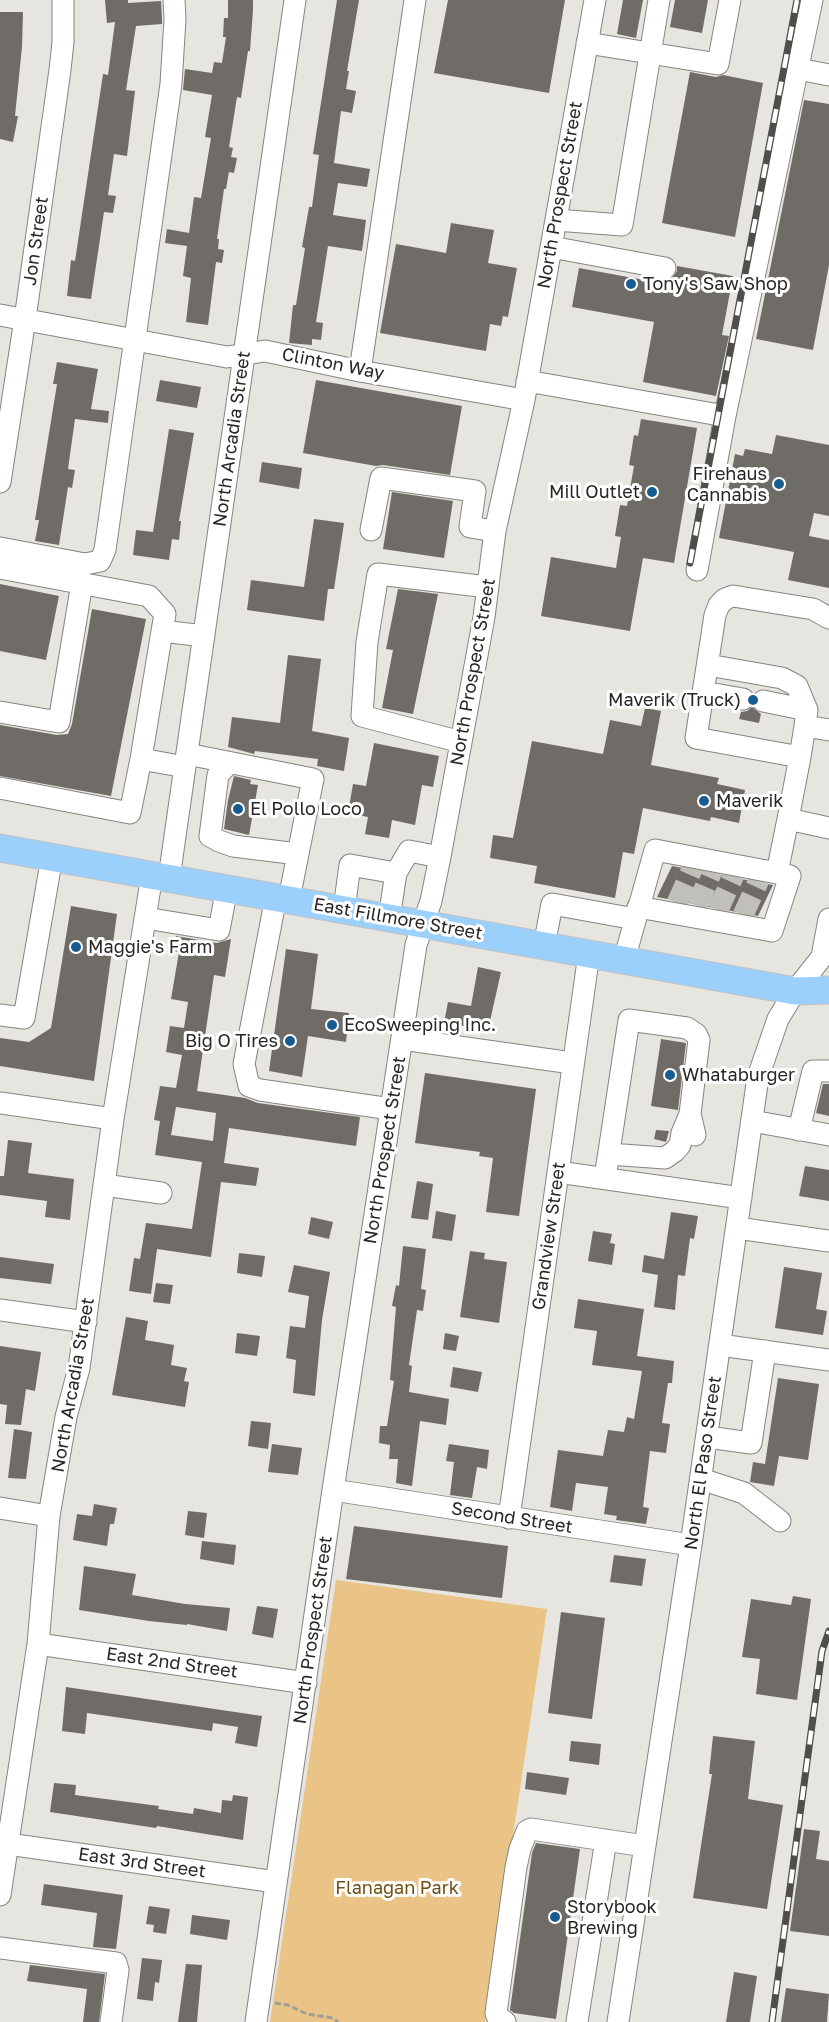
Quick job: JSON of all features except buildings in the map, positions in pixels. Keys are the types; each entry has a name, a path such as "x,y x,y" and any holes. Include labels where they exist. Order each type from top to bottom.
{"main road":[{"name":"East Fillmore Street","path":"0,848 795,991 829,990"},
{"name":"East Fillmore Street","path":"795,991 829,1007"}],"street":[{"name":"Jon Street","path":"0,482 63,42 63,0"},
{"path":"0,548 85,564 100,561 105,550 171,84 174,0"},
{"name":"North Arcadia Street","path":"0,1895 38,1644 49,1516 66,1417 79,1368 113,1119 145,918 161,877 186,761 295,0"},
{"path":"360,370 415,0"},
{"name":"North Prospect Street","path":"256,2022 333,1490 416,945 431,901 440,856 488,587 495,531 525,390 596,0"},
{"path":"556,220 622,225 659,0"},
{"path":"587,43 718,64 730,0"},
{"path":"697,570 725,416 812,0"},
{"path":"798,69 829,75"},
{"path":"551,247 665,268"},
{"name":"Clinton Way","path":"0,315 227,357 266,351 360,370 725,416"},
{"path":"371,530 381,478 475,491 470,526 495,531"},
{"path":"0,568 149,596 165,614 130,813 0,788"},
{"path":"461,742 362,716 367,642 376,585 378,574 488,587"},
{"path":"0,712 59,722 82,583"},
{"path":"800,757 696,738 715,615 719,605 725,599 734,596 813,609 829,618"},
{"path":"162,631 204,636"},
{"path":"708,665 782,678 797,686 806,718 788,819 766,875"},
{"path":"704,692 753,700 806,718 829,730"},
{"path":"141,759 230,763 314,779 298,854 282,898 244,1064 249,1086 260,1090 391,1108"},
{"path":"230,763 218,774 210,836 219,842 233,846 298,854"},
{"path":"788,819 829,828"},
{"path":"544,946 552,904 636,913 685,910 741,920 772,931 790,876 766,875 704,865 655,850 636,913 624,960"},
{"path":"389,918 396,873 409,851 440,856"},
{"path":"0,1015 24,1018 52,857"},
{"path":"344,909 350,865 396,873"},
{"path":"145,918 219,930 227,888"},
{"name":"North El Paso Street","path":"618,2022 701,1479 758,1077 778,1019 795,991 822,957 829,919"},
{"name":"Grandview Street","path":"509,1518 589,954"},
{"path":"629,1020 687,1028 696,1034 699,1040 690,1114 694,1141 683,1161 659,1170 607,1165 629,1020"},
{"path":"402,1039 572,1063"},
{"path":"799,1130 813,1071 829,1071"},
{"path":"0,1103 113,1119"},
{"path":"558,1172 664,1158 680,1145 690,1114"},
{"path":"752,1121 829,1136"},
{"path":"607,1165 741,1198"},
{"path":"104,1185 161,1193"},
{"path":"737,1228 829,1241"},
{"path":"0,1310 86,1322"},
{"path":"720,1345 829,1360"},
{"path":"707,1437 751,1443 765,1351"},
{"path":"701,1479 744,1493 780,1521"},
{"name":"Second Street","path":"333,1490 691,1545"},
{"path":"0,1508 49,1516"},
{"name":"East 2nd Street","path":"38,1644 306,1683"},
{"path":"505,2022 496,2013 516,1867 525,1834 531,1829 645,1846"},
{"path":"578,2022 606,1840"},
{"name":"East 3rd Street","path":"8,1844 276,1882"},
{"path":"0,1948 116,1963 118,1970 111,2022"}],"path":[{"path":"272,2002 288,2005 307,2014 333,2018 338,2022"}],"green space":[{"name":"Flanagan Park","path":"336,1580 547,1609 485,2022 270,2022"}],"tunnel":[{"path":"677,903 693,867"},
{"path":"697,906 712,871"},
{"path":"718,910 734,875"},
{"path":"743,915 759,880"}],"railway":[{"path":"690,563 797,0"},
{"path":"772,2022 822,1651 829,1631"}],"place":[{"name":"Tony's Saw Shop","path":"631,284"},
{"name":"Firehaus Cannabis","path":"779,484"},
{"name":"Mill Outlet","path":"652,492"},
{"name":"Maverik (Truck)","path":"753,700"},
{"name":"Maverik","path":"704,801"},
{"name":"El Pollo Loco","path":"238,809"},
{"name":"Maggie's Farm","path":"76,947"},
{"name":"EcoSweeping Inc.","path":"332,1025"},
{"name":"Big O Tires","path":"290,1041"},
{"name":"Whataburger","path":"670,1075"},
{"name":"Storybook Brewing","path":"555,1917"}]}
